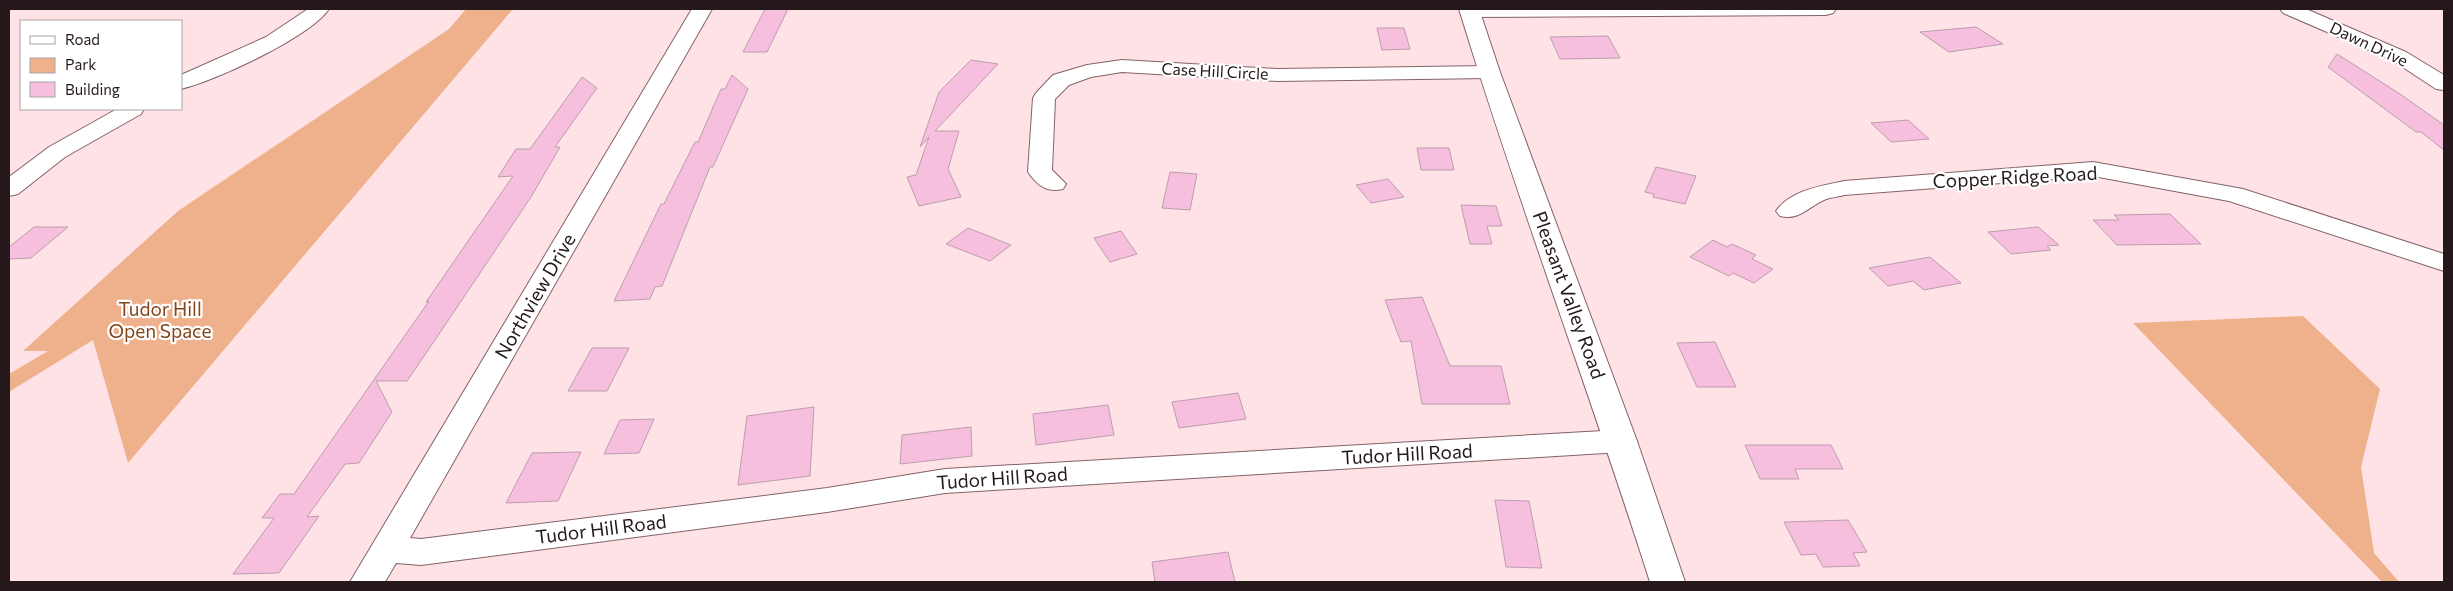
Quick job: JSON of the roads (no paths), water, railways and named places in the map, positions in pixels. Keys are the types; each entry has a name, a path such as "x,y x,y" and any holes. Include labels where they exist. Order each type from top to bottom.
{"street":[{"path":"182,83 265,45 312,16 319,9"},
{"name":"Northview Drive","path":"367,582 702,9"},
{"path":"1470,10 1826,9"},
{"name":"Dawn Drive","path":"2290,9 2399,56 2444,84"},
{"name":"Pleasant Valley Road","path":"1470,10 1489,72 1621,441 1668,582"},
{"name":"Case Hill Circle","path":"1054,184 1040,172 1044,98 1061,80 1087,71 1122,66 1277,75 1489,72"},
{"path":"9,189 57,152 131,110"},
{"name":"Copper Ridge Road","path":"1789,211 1816,194 1844,188 2093,169 2234,194 2444,263"},
{"name":"Tudor Hill Road","path":"388,549 421,552 827,500 945,481 1621,441"}],"park label":[{"name":"Tudor Hill Open Space","path":"160,320"}]}
